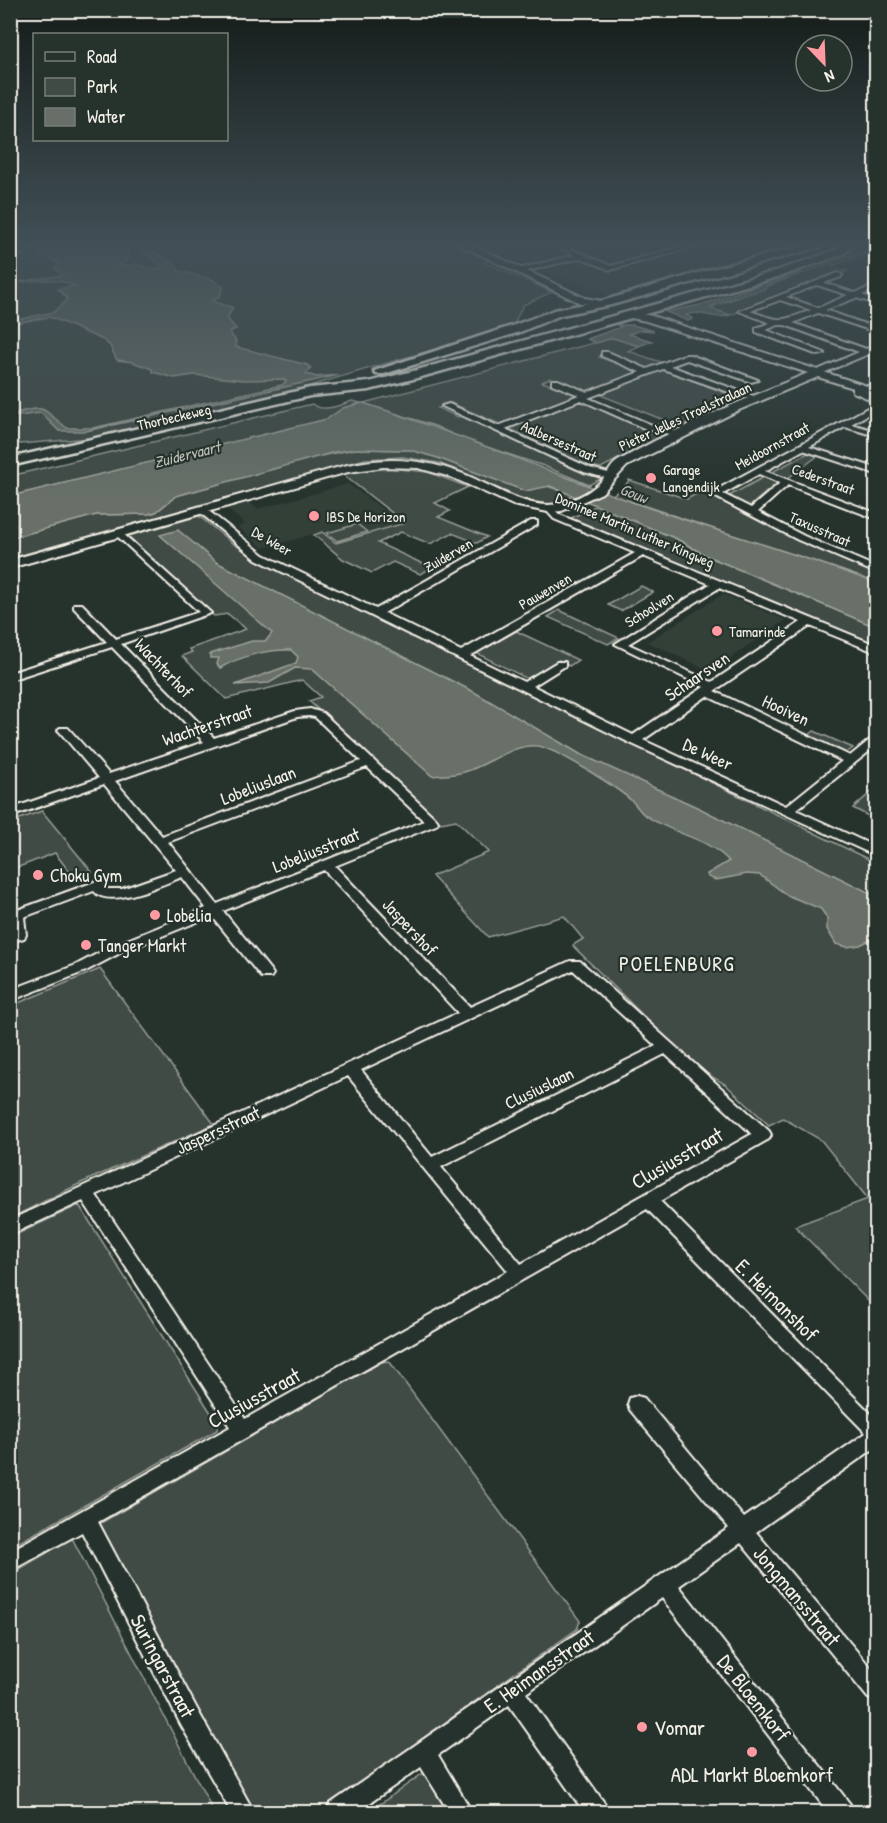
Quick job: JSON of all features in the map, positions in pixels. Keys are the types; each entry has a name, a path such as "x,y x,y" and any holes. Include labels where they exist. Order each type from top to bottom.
{"main road":[{"name":"Thorbeckeweg","path":"10,471 324,398 402,363 520,327"},
{"path":"324,398 434,372 593,327"},
{"name":"Thorbeckeweg","path":"10,462 310,392 372,386 598,327"},
{"path":"48,445 89,442"}],"street":[{"path":"662,327 876,396"},
{"path":"767,327 759,330 821,353"},
{"path":"797,327 866,352"},
{"name":"Pieter Jelles Troelstralaan","path":"550,509 570,504 607,480 620,464 758,399 876,348"},
{"path":"605,354 647,372"},
{"path":"498,429 687,357 754,380"},
{"path":"662,366 758,399"},
{"path":"813,375 876,396"},
{"path":"555,382 649,427 664,429 680,435"},
{"name":"Aalbersestraat","path":"446,406 607,480"},
{"name":"Meidoornstraat","path":"751,513 717,495 720,490 876,407"},
{"path":"843,424 876,434"},
{"path":"801,447 876,471"},
{"name":"Dominee Martin Luther Kingweg","path":"202,510 347,469 399,462 442,470 533,507 550,509 557,517 876,650"},
{"name":"Cederstraat","path":"758,471 876,516"},
{"path":"751,513 786,482"},
{"path":"10,564 202,510"},
{"name":"De Weer","path":"202,510 260,557 634,740 876,852"},
{"name":"Taxusstraat","path":"751,513 876,570"},
{"name":"Zuiderven","path":"377,613 534,523"},
{"path":"13,673 116,644 206,613 120,534"},
{"name":"Pauwenven","path":"463,655 643,552"},
{"name":"Schoolven","path":"709,689 620,644 719,583"},
{"name":"Wachterhof","path":"78,606 212,743"},
{"name":"Schaarsven","path":"634,740 810,621"},
{"path":"526,687 561,664"},
{"name":"Hooiven","path":"709,689 851,761"},
{"name":"Wachterstraat","path":"10,813 295,714 310,712 319,715 369,762"},
{"path":"64,730 159,841 267,974"},
{"path":"787,811 876,741"},
{"name":"Lobeliusstraat","path":"10,996 432,822 369,762"},
{"name":"Lobeliuslaan","path":"159,841 369,762"},
{"name":"Jaspershof","path":"327,865 468,1014"},
{"path":"10,938 18,935 17,915 25,910 97,885 103,893 123,893 182,872"},
{"name":"Jaspersstraat","path":"10,1228 575,964 666,1047"},
{"name":"Clusiusstraat","path":"10,1562 763,1135 666,1047"},
{"name":"Clusiuslaan","path":"430,1165 666,1047"},
{"path":"351,1069 519,1273"},
{"path":"86,1192 242,1430"},
{"name":"E. Heimanshof","path":"648,1200 876,1431"},
{"path":"637,1404 741,1530"},
{"name":"E. Heimansstraat","path":"338,1812 876,1437"},
{"name":"Suringarstraat","path":"86,1519 189,1717 243,1812"},
{"name":"Jongmansstraat","path":"741,1530 876,1690"},
{"name":"De Bloemkorf","path":"664,1584 842,1812"},
{"path":"512,1690 597,1812"},
{"path":"424,1752 461,1812"}],"shaded area":[{"name":"IBS De Horizon","path":"348,484 402,523 336,543 321,532 263,548 237,527 245,524 226,508 248,502 258,509"},
{"name":"Tamarinde","path":"723,594 786,620 710,671 647,642"}],"green space":[{"path":"11,327 509,327 242,406 90,438 20,444 11,435"},
{"path":"613,338 639,346 628,351 664,363 646,370 607,354 599,357 639,372 586,392 550,378 542,382 581,394 502,425 451,403 438,408 458,417 464,416 576,470 602,478 589,485 544,466 462,439 435,426 363,403"},
{"path":"661,368 739,399 677,429 668,426 669,422 598,394"},
{"path":"579,400 666,434 601,468 589,466 508,428"},
{"path":"352,401 361,403 343,408 328,419 11,496 10,476 312,404 326,408"},
{"path":"355,449 410,450 438,458 525,491 547,486 573,495 558,504 539,506 439,463 403,457 365,459 11,558 11,538 96,515 156,512 176,496 306,459"},
{"path":"808,453 819,455 788,478 772,472"},
{"path":"389,468 428,472 468,487 435,503 450,511 438,517 487,537 477,543 452,533 430,544 401,532 378,543 432,568 420,574 393,562 372,573 343,559 314,535 322,532 336,543 405,523 342,474"},
{"path":"764,477 778,482 749,507 727,497"},
{"path":"629,480 687,499 702,491 770,526 876,572 876,583 612,495 624,488"},
{"path":"597,505 677,539 707,556 876,627 876,644 571,518"},
{"path":"199,516 232,543 269,566 876,863 876,1309 795,1226 868,1199 821,1140 783,1118 769,1125 725,1084 695,1067 574,947 573,945 583,939 564,916 488,937 432,876 489,852 456,820 441,823 309,701 321,697 302,680 226,699 182,656 192,652 189,649 246,629 228,614 214,616 128,536"},
{"path":"357,524 367,532 337,541 327,533"},
{"path":"641,586 653,592 621,611 608,605"},
{"path":"559,610 619,638 608,644 548,617"},
{"path":"516,631 578,660 569,666 559,660 528,679 476,653"},
{"path":"814,731 853,748 841,757 803,740"},
{"path":"876,788 876,820 853,808"},
{"path":"42,811 92,872 75,879 55,853 11,870 11,822"},
{"path":"100,969 214,1124 81,1183 11,1218 11,1006"},
{"path":"79,1205 218,1424 217,1430 11,1547 11,1237"},
{"path":"389,1361 580,1621 577,1629 319,1812 251,1812 99,1524 381,1362"},
{"path":"72,1538 214,1812 11,1812 11,1574"},
{"path":"426,1771 452,1812 369,1812"}],"water":[{"path":"73,327 234,327 236,329 229,332 236,341 236,347 307,365 311,368 306,374 317,377 339,375 86,431 59,431 41,413 11,417 11,414 42,409 67,428 93,428 282,385 286,381 283,379 244,380 194,375 174,378 153,372 152,369 133,362 117,360 110,346 103,340"},
{"path":"621,327 640,327 654,331 642,330 629,334 652,341 639,346 613,338 596,343 587,339"},
{"name":"Zuidervaart","path":"363,403 635,503 876,583 876,627 707,556 677,539 550,486 525,491 438,458 410,450 355,449 335,452 176,496 156,512 96,515 11,538 11,496 327,419 343,408"},
{"path":"178,530 216,562 474,692 580,754 699,808 876,896 876,937 860,945 847,947 836,944 827,929 827,918 821,909 787,895 760,875 747,874 716,880 708,877 707,874 729,861 710,846 655,822 643,814 633,802 601,779 546,748 528,746 519,748 464,772 432,776 312,669 295,668 269,683 235,685 296,663 298,657 291,650 264,652 220,668 217,664 219,658 210,658 210,654 252,641 266,641 272,633 160,535"}],"place":[{"name":"Garage Langendijk","path":"651,478"},
{"name":"IBS De Horizon","path":"314,516"},
{"name":"Tamarinde","path":"717,631"},
{"name":"Choku Gym","path":"38,875"},
{"name":"Lobelia","path":"155,915"},
{"name":"Tanger Markt","path":"86,945"},
{"name":"Vomar","path":"642,1727"},
{"name":"ADL Markt Bloemkorf","path":"752,1752"}],"district":[{"name":"POELENBURG","path":"677,963"}],"water label":[{"name":"Gouw","path":"634,493"}]}
